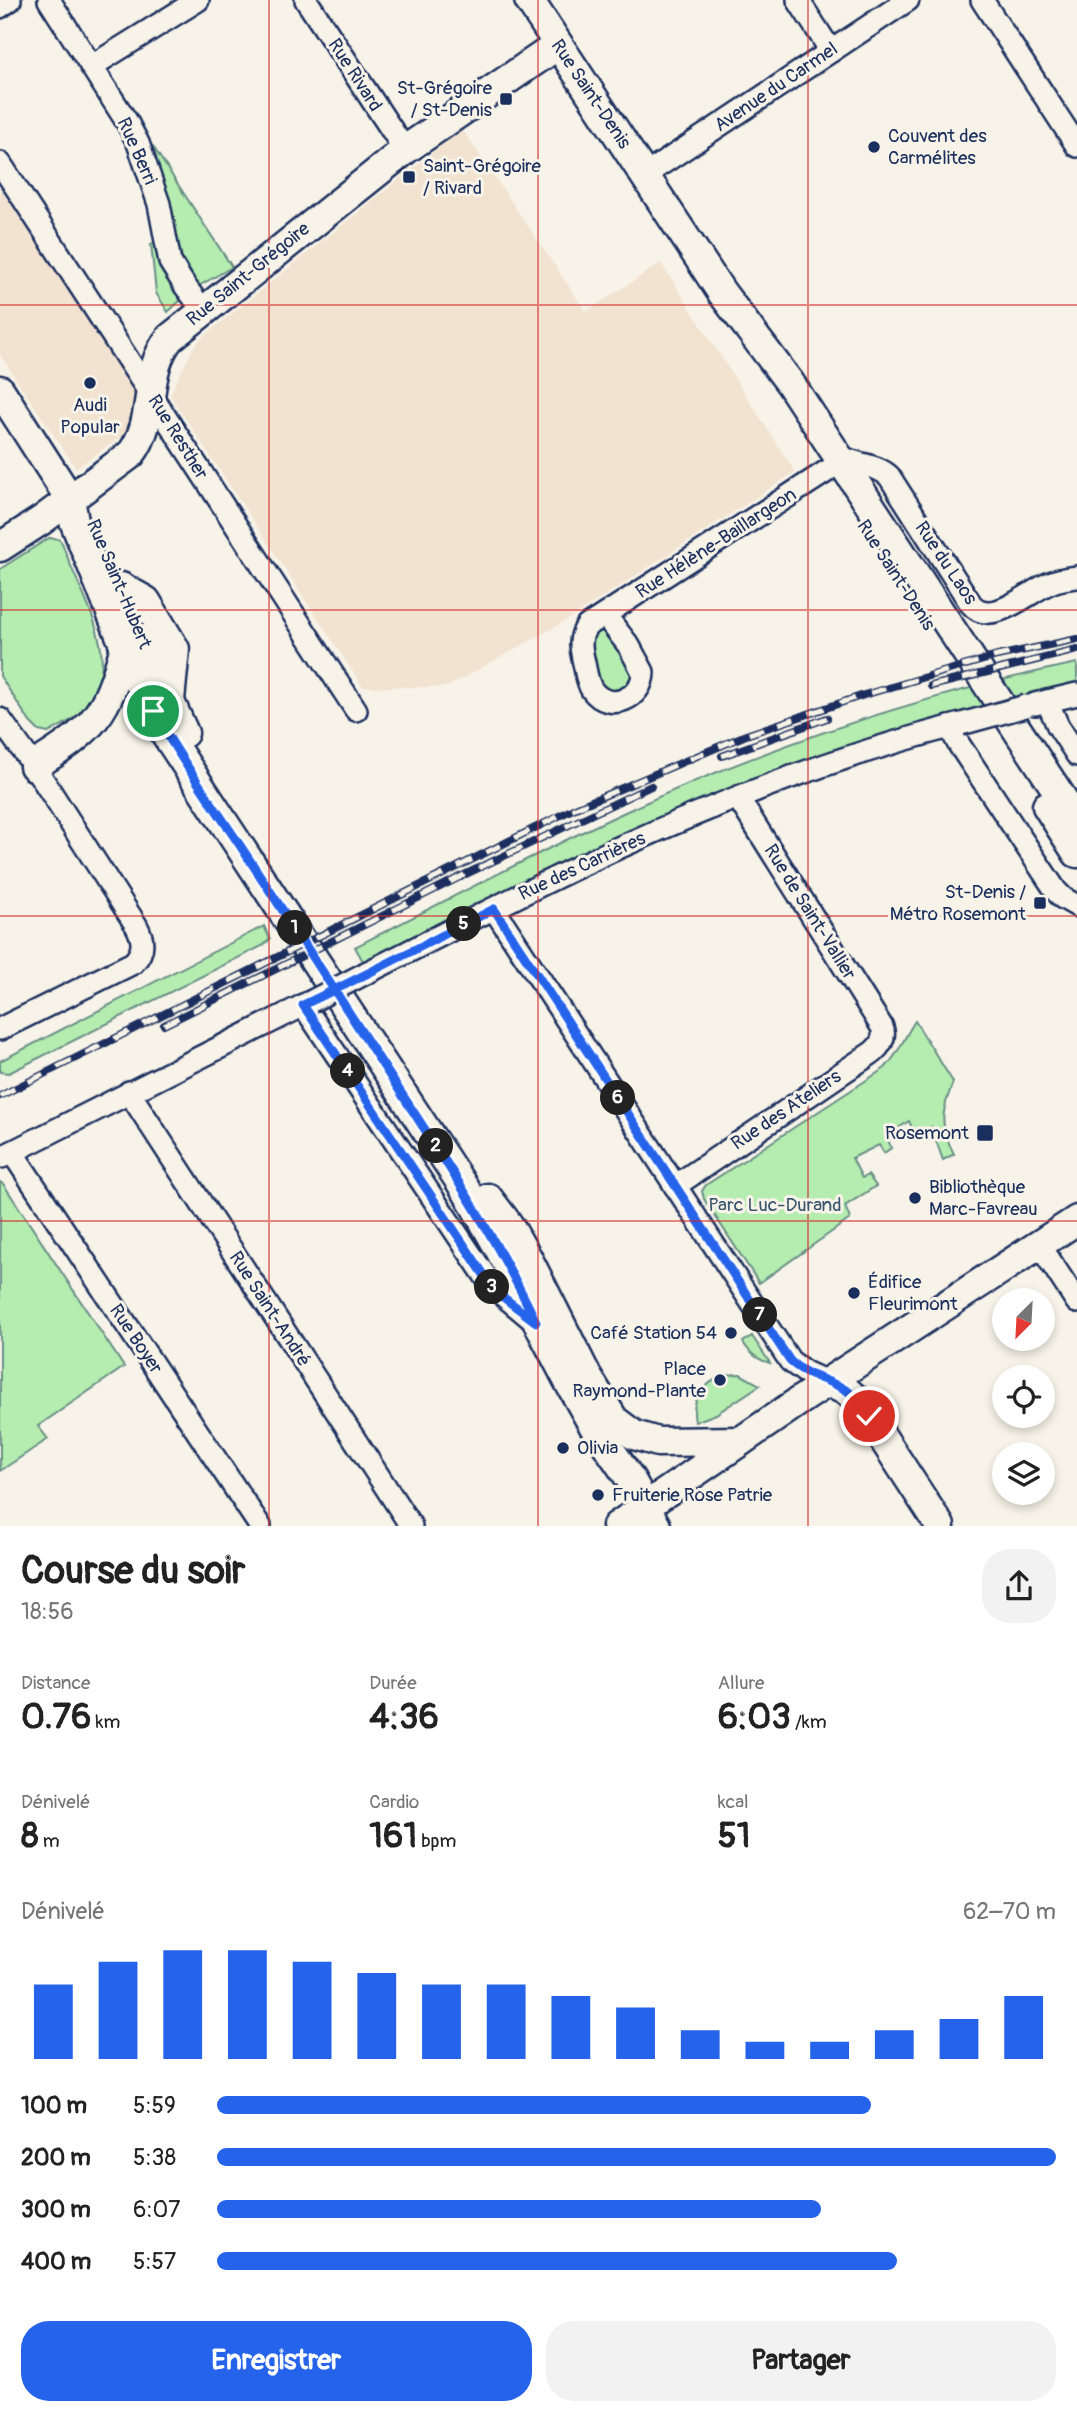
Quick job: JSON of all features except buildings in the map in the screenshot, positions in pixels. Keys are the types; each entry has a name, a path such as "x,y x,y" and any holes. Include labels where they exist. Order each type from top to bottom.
{"street":[{"path":"0,8 10,0"},
{"name":"Rue Berri","path":"49,0 127,122 151,176 170,262 203,310"},
{"path":"92,66 198,0"},
{"name":"Rue Rivard","path":"306,0 405,150"},
{"name":"Rue Saint-Denis","path":"529,0 722,293 775,392 831,461 1077,821"},
{"path":"798,0 831,51"},
{"name":"Avenue du Carmel","path":"645,175 908,0"},
{"path":"982,0 1077,146"},
{"name":"Rue Saint-Grégoire","path":"0,547 116,467 135,449 146,425 154,369 160,352 170,338 405,150 558,45"},
{"name":"Rue Resther","path":"0,163 356,710"},
{"name":"Rue Saint-Hubert","path":"0,390 71,499 88,511 121,587 146,601 174,649 170,700 187,740 483,1192 508,1224 610,1416 619,1425 641,1438 658,1442 741,1441"},
{"name":"Rue Saint-Denis","path":"831,461 1077,853"},
{"name":"Rue du Laos","path":"831,461 880,469 889,476 971,604 979,611 987,613 999,610 1046,584 1077,577"},
{"name":"Rue Hélène-Baillargeon","path":"604,615 831,461"},
{"name":"Rue Saint-Hubert","path":"71,499 74,521 140,684 165,733 467,1192 593,1424 631,1480 651,1516"},
{"path":"34,766 77,737 99,714 112,692 125,646"},
{"name":"Rue des Carrières","path":"6,1155 618,848 738,798 853,756 1077,694"},
{"path":"1047,701 1058,726 1077,755"},
{"path":"0,719 34,766 143,938 142,950 133,963 0,1030"},
{"path":"956,726 958,743 1056,891 1077,906"},
{"name":"Rue de Saint-Vallier","path":"738,798 882,1027"},
{"path":"494,909 790,1361 805,1372 847,1391 860,1403 940,1526"},
{"name":"Rue Saint-Hubert","path":"307,1003 495,1291 536,1322"},
{"name":"Rue des Ateliers","path":"675,1186 873,1052 883,1039 882,1027"},
{"name":"Rue Saint-André","path":"130,1092 411,1526"},
{"name":"Rue Boyer","path":"6,1155 260,1526"},
{"path":"617,1526 651,1516 741,1441 1077,1220"},
{"path":"1039,1244 1077,1302"}],"shaded area":[{"path":"462,129 586,312 661,263 795,472 567,620 447,687 363,687 170,395 193,348 203,337"},
{"path":"0,171 143,387 134,428 76,468 0,355"}],"green space":[{"path":"152,145 232,267 197,287 178,246 173,214"},
{"path":"154,243 165,273 182,299 168,312 156,293 151,244"},
{"path":"49,538 58,539 62,543 95,624 102,666 98,686 88,705 75,717 48,733 39,731 30,722 0,676 0,569"},
{"path":"596,630 604,632 629,664 633,675 627,688 613,692 603,687 600,682 591,640"},
{"path":"1077,663 1077,683 1037,692 826,754 595,849 475,905 364,963 355,947 591,828 734,765 846,725 961,690"},
{"path":"264,926 270,939 264,945 9,1073 0,1072 0,1061"},
{"name":"Parc Luc-Durand","path":"915,1021 953,1082 943,1118 954,1154 943,1160 931,1127 915,1135 909,1121 887,1136 891,1148 884,1153 879,1145 852,1158 862,1178 868,1175 876,1186 845,1206 850,1219 759,1283 704,1199 702,1191 706,1185 885,1068"},
{"path":"0,1182 124,1367 38,1426 48,1439 0,1471"},
{"path":"752,1336 770,1363 754,1356 745,1346 743,1342"},
{"path":"740,1374 760,1385 716,1414 695,1422 696,1402 705,1387 721,1377"}],"railway":[{"path":"0,1096 573,809 746,735 864,695 997,656 1077,639"},
{"path":"931,686 1077,650"},
{"path":"722,756 827,718"},
{"path":"164,1025 464,875 651,786"}],"place":[{"name":"St-Grégoire / St-Denis","path":"506,99"},
{"name":"Couvent des Carmélites","path":"874,147"},
{"name":"Saint-Grégoire / Rivard","path":"409,177"},
{"name":"Audi Popular","path":"90,383"},
{"name":"St-Denis / Métro Rosemont","path":"1040,903"},
{"name":"Rosemont","path":"985,1133"},
{"name":"Bibliothèque Marc-Favreau","path":"915,1198"},
{"name":"Édifice Fleurimont","path":"854,1293"},
{"name":"Café Station 54","path":"731,1333"},
{"name":"Place Raymond-Plante","path":"720,1380"},
{"name":"Olivia","path":"563,1448"},
{"name":"Fruiterie Rose Patrie","path":"598,1495"}],"route":[{"path":"153,711 165,733 289,919 318,964 346,1009 467,1192 509,1266 536,1322 495,1291 303,1005 321,996 366,973 475,919 494,909 790,1361 805,1372 847,1391 869,1416"}]}
